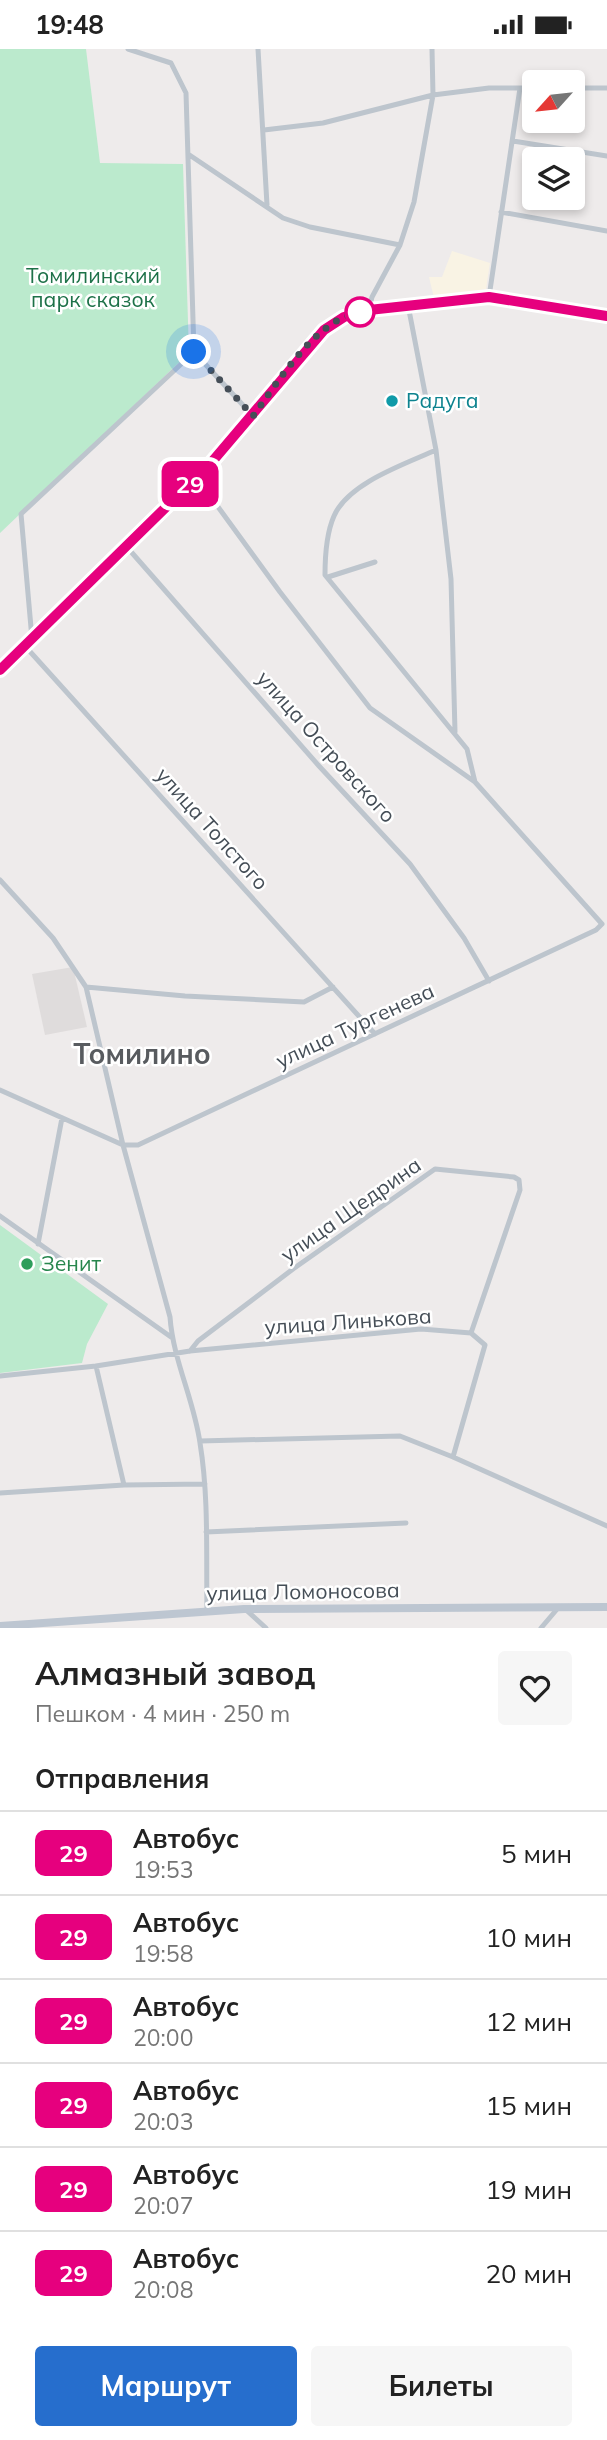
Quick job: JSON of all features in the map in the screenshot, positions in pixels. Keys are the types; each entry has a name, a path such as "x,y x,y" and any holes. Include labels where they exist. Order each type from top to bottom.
{"main road":[{"path":"0,670 197,478 253,416 292,365 324,330 344,317 367,310 489,297 607,316"},
{"name":"улица Ломоносова","path":"0,1626 207,1610 607,1607"}],"street":[{"path":"128,49 171,62 186,93 194,352 253,416"},
{"path":"258,49 267,205"},
{"path":"367,310 400,244 414,202 433,95 432,49"},
{"path":"264,129 323,123 433,95 489,88 520,88 489,297"},
{"path":"585,88 607,88"},
{"path":"513,141 607,156"},
{"path":"188,154 283,218 310,227 400,244"},
{"path":"501,212 607,231"},
{"path":"408,305 436,450 451,579 455,732"},
{"path":"32,639 21,514 194,352"},
{"path":"436,450 390,470 349,493 334,515 325,548 326,575 438,715 455,732 467,749 475,782"},
{"path":"197,478 280,592 370,708 475,782 602,924"},
{"name":"улица Островского","path":"126,546 319,766 410,864 464,938 489,981"},
{"path":"328,577 375,562"},
{"name":"улица Толстого","path":"24,646 375,1034"},
{"path":"0,880 53,938 86,987 123,1145 170,1317 172,1337 200,1441 205,1484 207,1610"},
{"name":"улица Тургенева","path":"123,1145 138,1145 489,981 602,924"},
{"path":"86,987 185,996 304,1002 333,987"},
{"path":"0,1090 123,1145"},
{"path":"38,1244 62,1118"},
{"name":"улица Щедрина","path":"190,1351 198,1341 293,1269 435,1169 514,1177 519,1180 520,1190 471,1333"},
{"path":"0,1216 172,1337"},
{"name":"улица Линькова","path":"0,1376 96,1366 190,1351 421,1329 471,1333"},
{"path":"453,1457 485,1345 471,1333"},
{"path":"96,1366 124,1485"},
{"path":"200,1441 400,1436 607,1526"},
{"path":"0,1493 124,1485 205,1484"},
{"path":"206,1532 406,1523"},
{"path":"541,1628 558,1608"},
{"path":"244,1609 266,1628"}],"shaded area":[{"path":"452,251 490,263 486,289 434,298 429,277 442,277"},
{"path":"73,967 87,1027 45,1035 32,974"}],"green space":[{"name":"Томилинский парк сказок","path":"0,49 86,49 100,163 183,164 189,353 0,533"},
{"name":"Зенит","path":"0,1225 108,1304 87,1344 82,1363 0,1373"}],"bus line":[{"name":"29","path":"0,670 197,478 253,416 315,338 332,323 353,313 369,310 489,297 607,316"}],"place":[{"name":"Радуга","path":"392,401"},
{"name":"Зенит","path":"27,1264"}],"district":[{"name":"Томилино","path":"142,1054"}],"route":[{"path":"194,352 253,416 315,338 332,323 360,312"}]}
